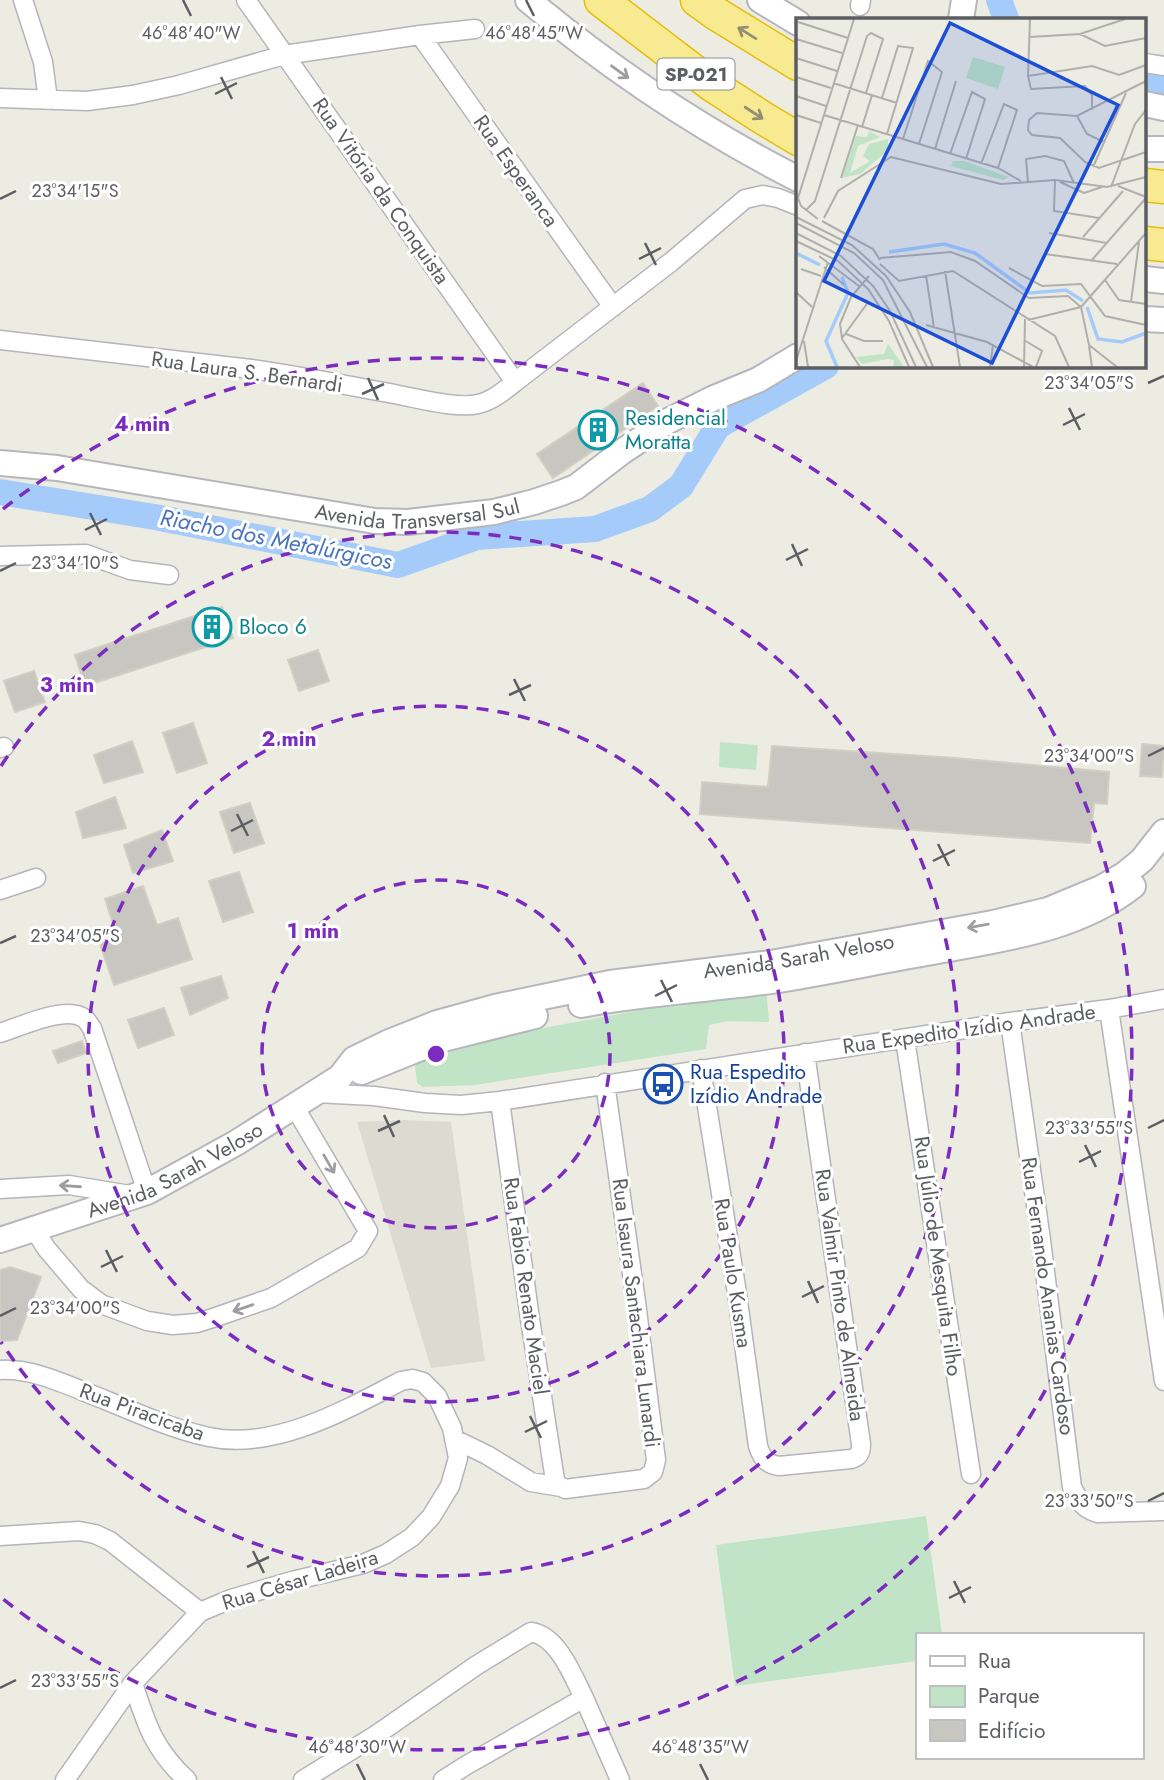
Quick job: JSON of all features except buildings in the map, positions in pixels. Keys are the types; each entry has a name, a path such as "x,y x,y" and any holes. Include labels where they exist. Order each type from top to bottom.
{"highway":[{"name":"SP-021","path":"601,0 712,85 796,138"},
{"name":"SP-021","path":"697,0 796,63"},
{"path":"1146,185 1164,187"},
{"path":"1146,243 1164,245"}],"main road":[{"path":"528,0 601,58 679,113 796,178"},
{"path":"760,0 796,22"},
{"path":"961,18 964,0"},
{"path":"1146,104 1164,108"},
{"path":"1146,149 1164,149"},
{"path":"1146,279 1164,281"},
{"path":"1146,319 1164,320"},
{"name":"Avenida Transversal Sul","path":"0,463 57,468 375,521 408,522 494,512 576,487 668,421 713,398 758,380 796,357"},
{"name":"Avenida Sarah Veloso","path":"0,1240 142,1194 236,1143 340,1077 354,1059 437,1023 495,1007 610,982 771,963 993,923 1048,910 1101,888 1125,874 1142,860 1164,832"},
{"name":"Avenida Sarah Veloso","path":"340,1077 364,1072 443,1040 568,1008 612,999 774,980 998,940 1052,926 1076,919 1125,893 1148,875 1164,857"}],"street":[{"path":"23,0 43,62 48,100"},
{"name":"Rua Vitória da Conquista","path":"246,0 515,382"},
{"path":"0,98 87,101 133,95 179,85 284,55 475,29"},
{"name":"Rua Esperanca","path":"420,35 613,307"},
{"path":"1146,63 1164,66"},
{"name":"Rua Laura S. Bernardi","path":"0,340 286,374 426,400 468,406 480,404 495,397 613,307 745,199 763,195 796,205"},
{"path":"0,556 86,554 130,570 169,575"},
{"path":"0,890 36,878"},
{"name":"Rua Expedito Izídio Andrade","path":"305,1099 374,1096 449,1104 500,1101 1164,999"},
{"path":"1109,1009 1164,1381"},
{"path":"0,1033 61,1013 84,1018 92,1028 142,1194 69,1185 0,1189"},
{"name":"Rua Fernando Ananias Cardoso","path":"1010,1022 1072,1487 1088,1510 1098,1513 1164,1511"},
{"name":"Rua Júlio de Mesquita Filho","path":"905,1039 971,1474"},
{"name":"Rua Valmir Pinto de Almeida","path":"779,1466 851,1459 857,1457 861,1450 805,1053"},
{"name":"Rua Paulo Kusma","path":"701,1069 758,1446 761,1456 770,1465 779,1466"},
{"name":"Rua Isaura Santachiara Lunardi","path":"557,1480 575,1488 644,1479 655,1468 656,1460 605,1083"},
{"path":"35,1230 46,1248 81,1289 101,1304 146,1321 173,1325 197,1323 271,1298 358,1248 368,1231 305,1099"},
{"name":"Rua Fabio Renato Maciel","path":"500,1101 557,1480"},
{"name":"Rua Piracicaba","path":"0,1370 31,1373 165,1424 210,1437 234,1440 282,1433 327,1419 401,1381 412,1379 423,1382 437,1396"},
{"name":"Rua César Ladeira","path":"65,1780 133,1683 200,1612 231,1598 363,1564 386,1554 412,1537 430,1517 450,1486 458,1458 452,1428 437,1396"},
{"path":"454,1439 487,1455 531,1482 557,1480"},
{"path":"0,1536 79,1531 95,1534 110,1541 200,1612"},
{"path":"303,1780 531,1632 539,1633 548,1639 561,1654 584,1698 620,1780"},
{"path":"133,1683 147,1727 159,1750 187,1780"},
{"path":"443,1780 584,1698"}],"shaded area":[{"path":"357,1122 451,1122 485,1361 431,1368"}],"green space":[{"path":"720,742 758,745 756,770 719,767"},
{"path":"766,987 769,1022 728,1021 709,1025 706,1049 475,1085 423,1087 417,1083 415,1066 440,1047"},
{"path":"926,1516 942,1633 916,1633 916,1661 735,1686 716,1545"}],"waterway":[{"path":"999,0 1006,18"},
{"path":"1146,83 1155,84"},
{"name":"Riacho dos Metalúrgicos","path":"0,492 155,517 398,565 477,537 595,529 650,509 681,486 718,426 822,368"}],"place":[{"name":"Residencial Moratta","path":"598,430"},
{"name":"Bloco 6","path":"212,627"},
{"name":"Rua Espedito Izídio Andrade","path":"663,1084"}]}
